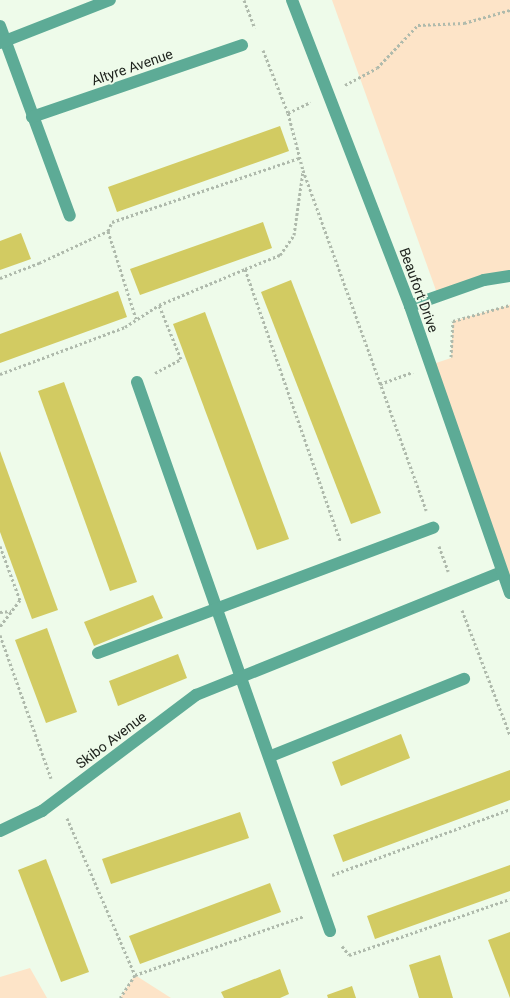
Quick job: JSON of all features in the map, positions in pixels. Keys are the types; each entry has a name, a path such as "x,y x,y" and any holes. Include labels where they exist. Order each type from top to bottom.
{"street":[{"path":"3,42 110,0"},
{"name":"Beaufort Drive","path":"292,0 410,306 510,594"},
{"path":"0,26 3,42 70,216"},
{"name":"Altyre Avenue","path":"32,117 242,45"},
{"path":"410,306 484,280 510,276"},
{"path":"138,382 271,756 330,931"},
{"path":"98,653 347,563 432,528"},
{"name":"Skibo Avenue","path":"0,831 42,811 196,695 241,675 502,572"},
{"path":"271,756 464,679"}],"path":[{"path":"244,0 257,33"},
{"path":"288,113 306,102 330,100 347,83 377,68 418,25 464,23 510,10"},
{"path":"260,42 288,113 303,170 432,528 510,735"},
{"path":"0,278 39,263 108,231 112,222 300,158"},
{"path":"0,374 125,327 159,305 280,255 294,235 303,170"},
{"path":"108,231 136,319"},
{"path":"245,270 347,563"},
{"path":"138,382 181,359 159,305"},
{"path":"0,546 20,600 0,627"},
{"path":"0,612 12,610"},
{"path":"313,882 510,809"},
{"path":"330,931 349,955 510,899"},
{"path":"135,975 323,909"}],"shaded area":[{"path":"332,0 510,0 510,276 438,296"},
{"path":"510,305 510,593 430,365 451,358 453,321"},
{"path":"30,968 47,998 0,998 0,977"},
{"path":"135,975 171,998 120,998"}],"building":[{"path":"280,126 289,151 117,212 108,187"},
{"path":"263,222 272,248 140,295 130,269"},
{"path":"21,233 31,259 0,270 0,241"},
{"path":"291,280 381,513 351,524 261,292"},
{"path":"118,291 127,317 0,363 0,334"},
{"path":"205,312 289,539 257,550 173,324"},
{"path":"64,382 137,582 110,591 38,391"},
{"path":"0,451 58,610 32,619 0,532"},
{"path":"153,595 163,618 94,646 84,622"},
{"path":"47,628 77,712 46,723 15,640"},
{"path":"178,654 187,678 118,706 109,681"},
{"path":"401,734 410,758 341,786 332,762"},
{"path":"510,770 510,800 343,862 333,835"},
{"path":"240,812 249,838 111,884 102,859"},
{"path":"46,859 89,972 61,982 18,870"},
{"path":"510,865 510,891 375,939 367,916"},
{"path":"270,883 281,912 140,964 129,936"},
{"path":"510,932 510,998 488,940"},
{"path":"440,955 453,998 419,998 409,965"},
{"path":"280,969 289,994 280,998 224,998 221,992"},
{"path":"352,986 356,998 328,998 327,995"}]}
